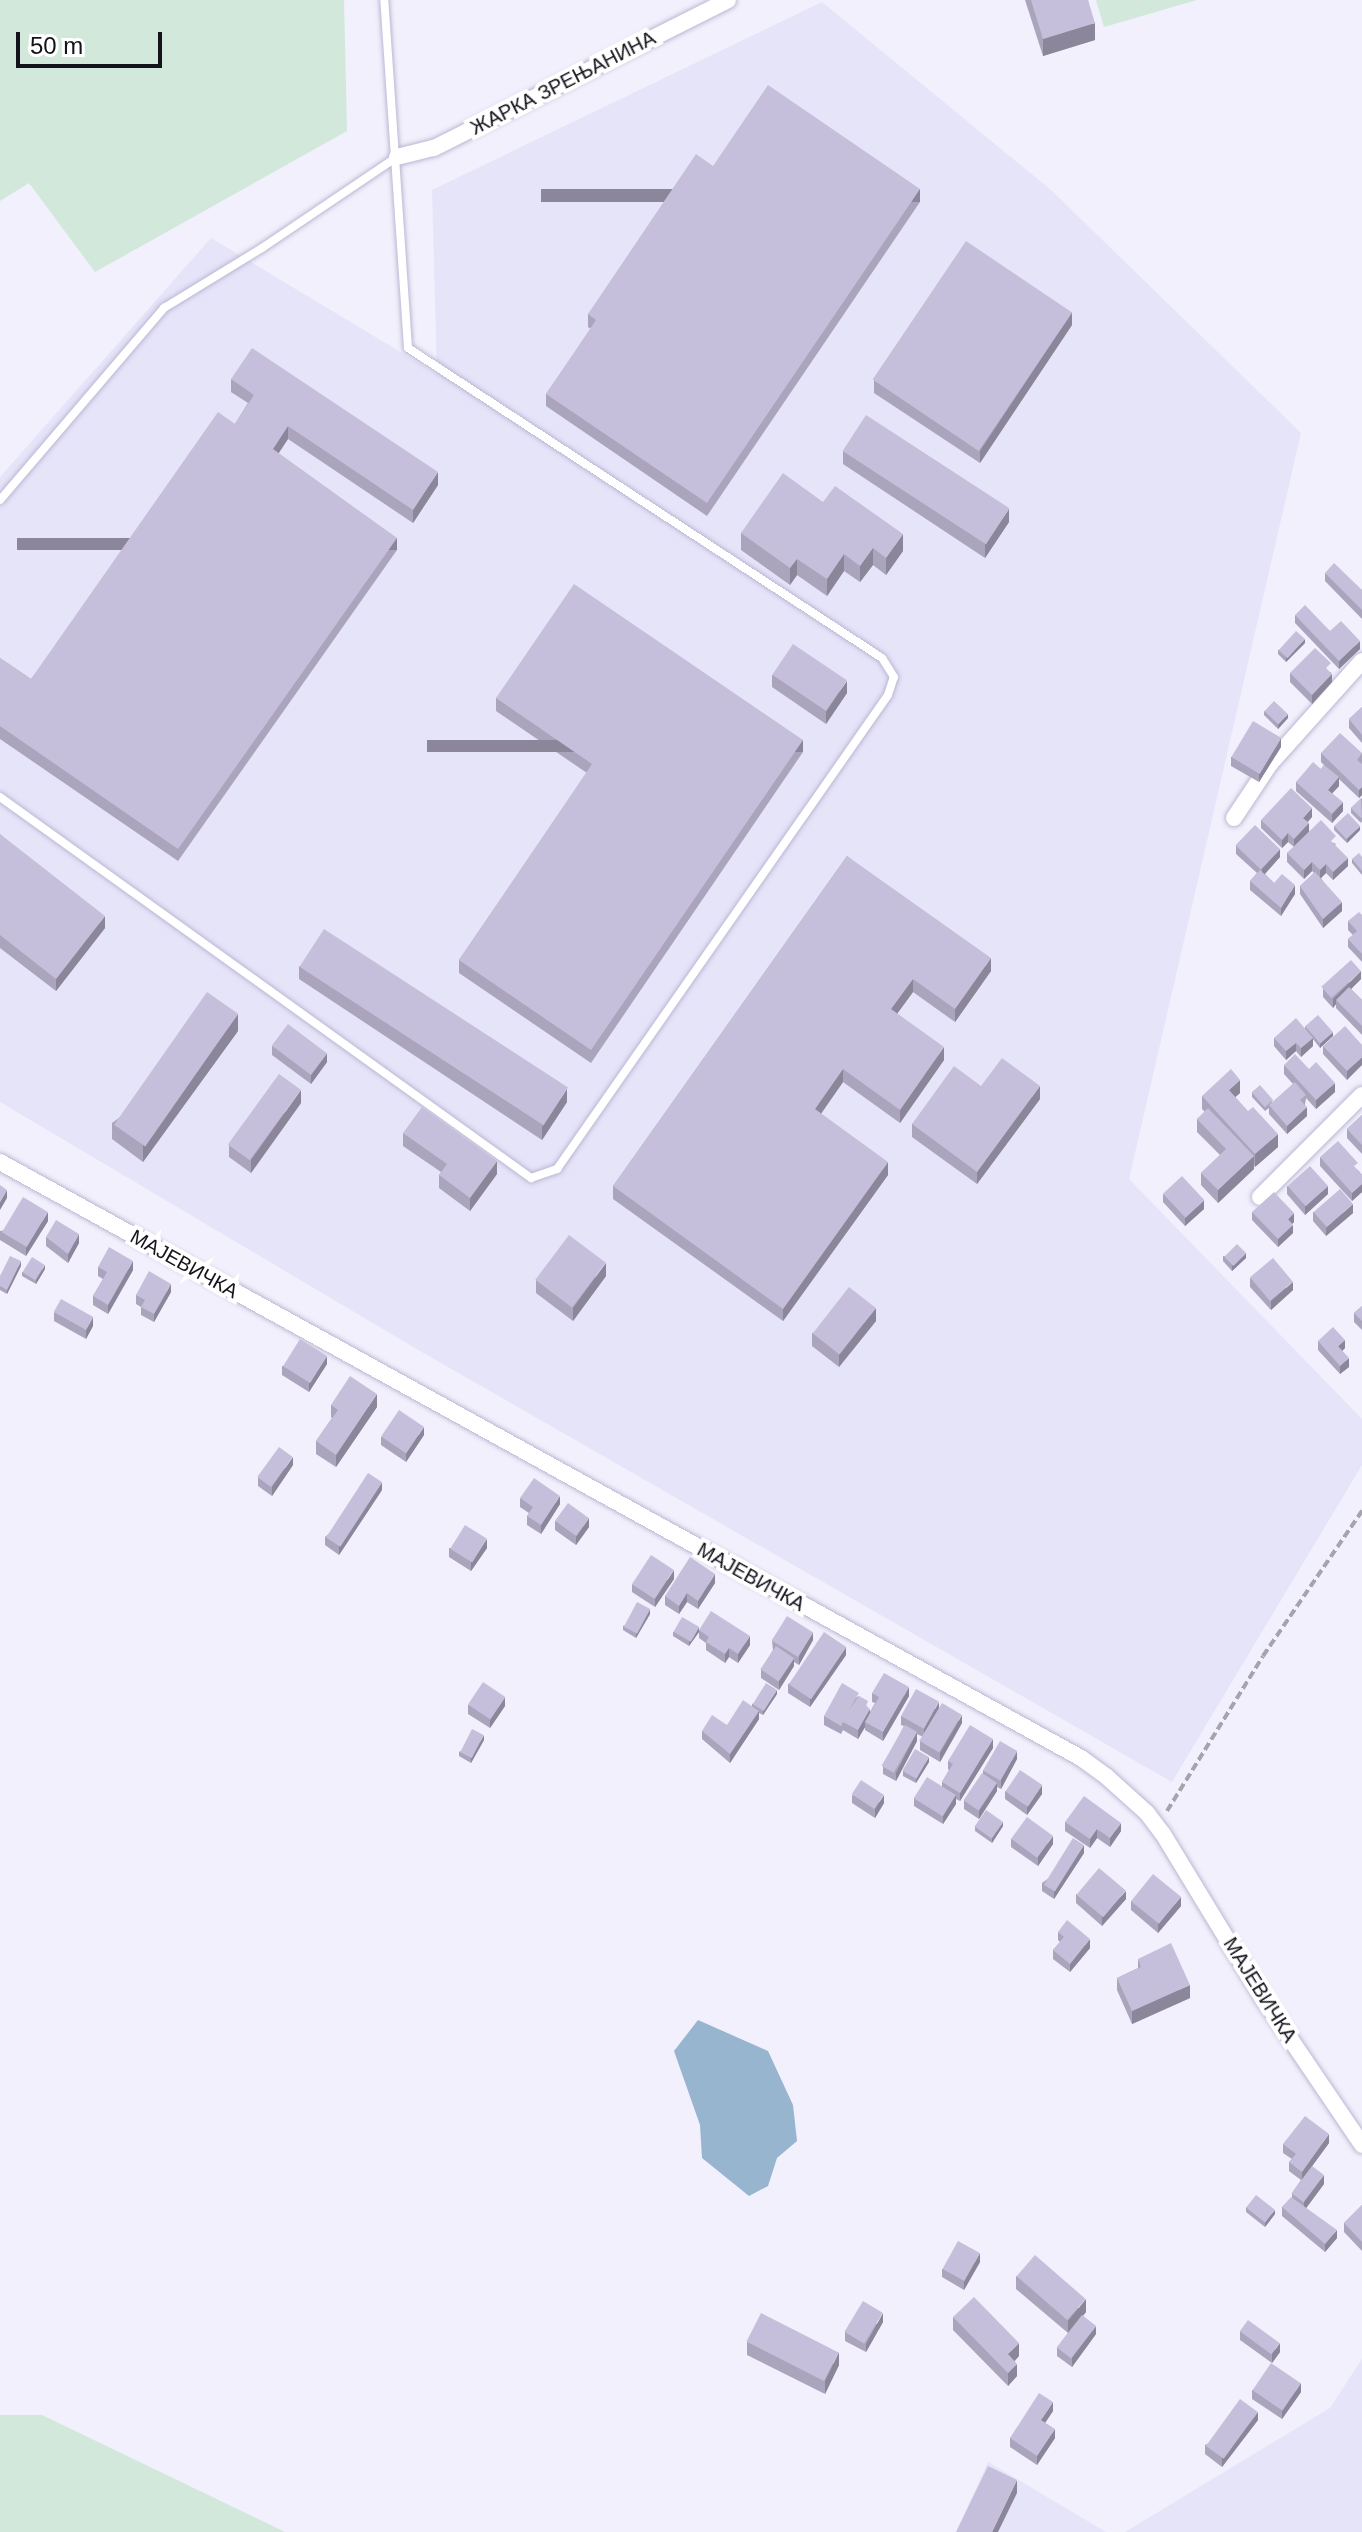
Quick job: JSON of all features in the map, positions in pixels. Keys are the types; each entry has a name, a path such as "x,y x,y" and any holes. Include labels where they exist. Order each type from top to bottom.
{"street":[{"name":"ЖАРКА ЗРЕЊАНИНА","path":"397,157 434,148 728,0"},
{"path":"1234,818 1270,764 1362,661"},
{"path":"1260,1197 1362,1095"},
{"name":"МАЈЕВИЧКА","path":"0,1162 1081,1758 1128,1794 1158,1827 1264,2000 1362,2145"}],"lane":[{"path":"0,797 531,1178 557,1169 888,695 894,677 882,658 408,348 384,0"},
{"path":"0,500 164,308 262,248 397,157"}],"path":[{"path":"1158,1827 1263,1656 1362,1511"}],"shaded area":[{"path":"822,2 1051,190 1301,433 1129,1179 1362,1419 1362,1465 1172,1782 420,1351 0,1102 0,477 211,238 437,374 432,190"},
{"path":"698,2020 768,2051 793,2105 797,2141 777,2158 768,2186 749,2196 702,2158 700,2125 674,2051"},
{"path":"1362,2359 1362,2532 1125,2532 1330,2408"},
{"path":"988,2462 1106,2532 956,2532"}],"green space":[{"path":"0,0 344,0 347,131 95,272 29,183 0,201"},
{"path":"1096,0 1197,0 1104,27"},
{"path":"0,2415 42,2415 285,2532 0,2532"}],"building":[{"path":"1031,0 1088,0 1095,23 1043,39"},
{"path":"768,85 920,189 707,503 546,394 596,320 588,314 696,154 713,166"},
{"path":"966,241 1072,313 979,451 873,379"},
{"path":"252,348 438,472 413,510 288,426 273,449 397,538 178,849 0,726 0,658 31,679 218,412 235,424 254,395 231,379"},
{"path":"866,415 1009,508 986,544 843,451"},
{"path":"783,473 823,502 835,486 903,534 886,558 873,548 860,566 844,554 827,579 797,559 790,568 741,533"},
{"path":"1334,563 1362,590 1362,610 1325,573"},
{"path":"574,584 803,740 591,1050 459,960 592,764 496,698"},
{"path":"1305,605 1330,631 1341,621 1360,641 1339,661 1295,615"},
{"path":"1296,631 1305,639 1288,658 1279,650"},
{"path":"793,644 847,680 826,711 772,675"},
{"path":"1315,648 1331,663 1326,668 1332,674 1312,695 1290,673"},
{"path":"1274,701 1288,714 1278,724 1264,711"},
{"path":"1362,707 1362,735 1349,719"},
{"path":"1253,721 1281,738 1260,774 1231,757"},
{"path":"1340,733 1362,753 1357,760 1362,764 1362,787 1359,790 1321,753"},
{"path":"1313,762 1321,769 1324,765 1339,777 1328,790 1343,802 1332,814 1296,782"},
{"path":"1291,788 1312,808 1303,818 1309,823 1294,839 1288,833 1282,840 1261,820"},
{"path":"1361,798 1362,817 1361,818 1351,808"},
{"path":"1348,813 1360,826 1346,839 1334,826"},
{"path":"1321,820 1336,836 1331,841 1348,858 1333,872 1326,864 1320,870 1312,862 1304,870 1287,853"},
{"path":"1255,825 1280,849 1261,869 1236,845"},
{"path":"0,834 105,916 56,979 0,935"},
{"path":"1359,853 1362,857 1362,871 1352,859"},
{"path":"847,856 991,958 955,1009 913,979 891,1009 944,1047 900,1110 843,1069 815,1109 888,1162 783,1309 613,1186"},
{"path":"1260,870 1274,883 1282,874 1295,885 1281,908 1250,881"},
{"path":"1315,872 1342,902 1323,919 1300,886"},
{"path":"1359,912 1362,915 1362,954 1348,939 1357,931 1348,921"},
{"path":"324,929 568,1087 544,1125 299,967"},
{"path":"1351,960 1361,971 1331,998 1321,987"},
{"path":"1349,987 1362,1000 1362,1026 1336,1000"},
{"path":"207,992 238,1014 145,1146 114,1125"},
{"path":"1318,1015 1333,1032 1320,1044 1305,1026"},
{"path":"1296,1018 1313,1038 1301,1048 1296,1043 1286,1051 1274,1038"},
{"path":"288,1024 327,1053 311,1075 272,1046"},
{"path":"1345,1026 1362,1045 1362,1057 1347,1071 1323,1046"},
{"path":"1295,1054 1309,1069 1316,1062 1335,1083 1316,1100 1284,1065"},
{"path":"1002,1058 1040,1086 977,1172 912,1124 954,1066 981,1086"},
{"path":"1231,1069 1240,1080 1229,1090 1248,1111 1253,1107 1278,1134 1255,1154 1202,1096"},
{"path":"279,1074 301,1090 250,1160 228,1144"},
{"path":"1295,1082 1306,1095 1300,1100 1307,1107 1287,1126 1269,1105"},
{"path":"1260,1085 1273,1100 1265,1107 1252,1092"},
{"path":"422,1107 497,1161 470,1198 439,1175 447,1164 403,1133"},
{"path":"1208,1108 1254,1156 1218,1190 1201,1173 1226,1149 1197,1119"},
{"path":"1362,1115 1362,1145 1347,1129"},
{"path":"1338,1141 1358,1163 1354,1166 1362,1175 1362,1184 1352,1193 1320,1157"},
{"path":"1310,1166 1328,1186 1306,1206 1288,1186"},
{"path":"1182,1176 1205,1200 1185,1218 1163,1194"},
{"path":"0,1185 7,1190 0,1202"},
{"path":"1340,1189 1353,1204 1327,1227 1314,1212"},
{"path":"1274,1192 1294,1213 1288,1219 1293,1225 1278,1239 1252,1212"},
{"path":"23,1197 48,1212 27,1247 2,1232"},
{"path":"56,1220 79,1234 68,1254 46,1237"},
{"path":"569,1235 606,1263 572,1307 535,1280"},
{"path":"1237,1244 1246,1253 1233,1266 1224,1257"},
{"path":"109,1247 133,1261 108,1305 93,1296 107,1272 98,1267"},
{"path":"10,1256 21,1261 7,1290 0,1286 0,1276"},
{"path":"32,1257 45,1265 35,1280 22,1272"},
{"path":"1273,1258 1293,1282 1270,1301 1250,1277"},
{"path":"149,1271 171,1284 154,1314 141,1307 145,1300 136,1295"},
{"path":"849,1287 876,1308 839,1354 813,1333"},
{"path":"61,1299 93,1317 86,1330 54,1312"},
{"path":"1362,1306 1362,1321 1354,1313"},
{"path":"1333,1327 1345,1340 1338,1346 1349,1358 1340,1366 1318,1341"},
{"path":"300,1339 327,1356 310,1383 283,1366"},
{"path":"350,1376 377,1394 336,1455 316,1441 338,1410 331,1405"},
{"path":"399,1410 424,1427 406,1453 381,1437"},
{"path":"279,1447 293,1457 271,1487 257,1477"},
{"path":"368,1473 382,1482 340,1547 326,1538"},
{"path":"534,1478 560,1496 541,1525 527,1516 533,1507 520,1498"},
{"path":"568,1503 589,1518 576,1536 555,1521"},
{"path":"465,1525 487,1539 472,1563 450,1549"},
{"path":"651,1555 674,1570 655,1599 632,1584"},
{"path":"690,1557 715,1574 698,1601 687,1593 679,1606 665,1596"},
{"path":"637,1602 650,1609 637,1634 624,1627"},
{"path":"711,1611 750,1636 738,1654 729,1648 725,1654 706,1642 709,1637 699,1630"},
{"path":"787,1616 813,1632 798,1657 772,1641"},
{"path":"682,1617 699,1627 691,1642 674,1632"},
{"path":"824,1632 846,1647 811,1699 789,1684"},
{"path":"776,1646 794,1658 779,1682 760,1669"},
{"path":"884,1673 909,1687 883,1732 865,1722 879,1697 872,1693"},
{"path":"483,1682 505,1697 490,1719 468,1704"},
{"path":"766,1683 777,1690 764,1711 753,1704"},
{"path":"842,1683 859,1693 849,1710 859,1696 868,1701 866,1706 870,1709 858,1730 843,1722 841,1726 824,1716"},
{"path":"916,1689 939,1702 924,1729 901,1716"},
{"path":"743,1700 759,1711 730,1754 702,1731 712,1715 727,1725"},
{"path":"942,1703 962,1715 939,1753 919,1741"},
{"path":"905,1725 917,1732 894,1773 882,1766"},
{"path":"970,1725 993,1739 960,1793 942,1782 953,1764 948,1761"},
{"path":"472,1729 484,1735 472,1758 460,1752"},
{"path":"1000,1741 1017,1751 1000,1780 983,1770"},
{"path":"915,1749 929,1757 916,1779 902,1771"},
{"path":"1020,1770 1042,1785 1028,1807 1005,1792"},
{"path":"982,1773 997,1783 978,1810 964,1800"},
{"path":"927,1777 956,1795 943,1816 914,1798"},
{"path":"861,1780 884,1795 874,1809 852,1794"},
{"path":"1084,1796 1121,1823 1110,1838 1097,1829 1090,1839 1065,1822"},
{"path":"986,1810 1003,1822 992,1838 975,1826"},
{"path":"1027,1817 1053,1836 1037,1858 1011,1839"},
{"path":"1073,1838 1084,1845 1055,1892 1044,1885"},
{"path":"1099,1868 1126,1890 1103,1917 1077,1895"},
{"path":"1153,1874 1181,1897 1159,1924 1131,1901"},
{"path":"1067,1920 1090,1939 1070,1964 1053,1950 1064,1937 1058,1932"},
{"path":"1171,1943 1190,1985 1132,2011 1117,1978 1141,1967 1138,1959"},
{"path":"1305,2116 1329,2134 1302,2172 1289,2162 1296,2154 1283,2144"},
{"path":"1312,2166 1324,2175 1304,2202 1292,2193"},
{"path":"1256,2195 1275,2210 1265,2222 1246,2208"},
{"path":"1291,2197 1337,2230 1325,2244 1282,2207"},
{"path":"1362,2205 1362,2242 1344,2223"},
{"path":"958,2241 980,2253 964,2281 942,2269"},
{"path":"1035,2255 1086,2299 1067,2320 1017,2276"},
{"path":"974,2297 1019,2343 1008,2354 1017,2364 1008,2373 953,2317"},
{"path":"863,2301 883,2313 864,2344 844,2332"},
{"path":"761,2313 839,2352 824,2381 746,2342"},
{"path":"1082,2315 1096,2326 1071,2358 1057,2347"},
{"path":"1248,2320 1280,2343 1271,2354 1240,2331"},
{"path":"1271,2363 1301,2383 1282,2410 1253,2390"},
{"path":"1039,2393 1053,2402 1041,2420 1055,2429 1037,2456 1010,2438"},
{"path":"1240,2399 1258,2412 1224,2459 1206,2446"},
{"path":"988,2466 1017,2480 992,2532 956,2532"}]}
